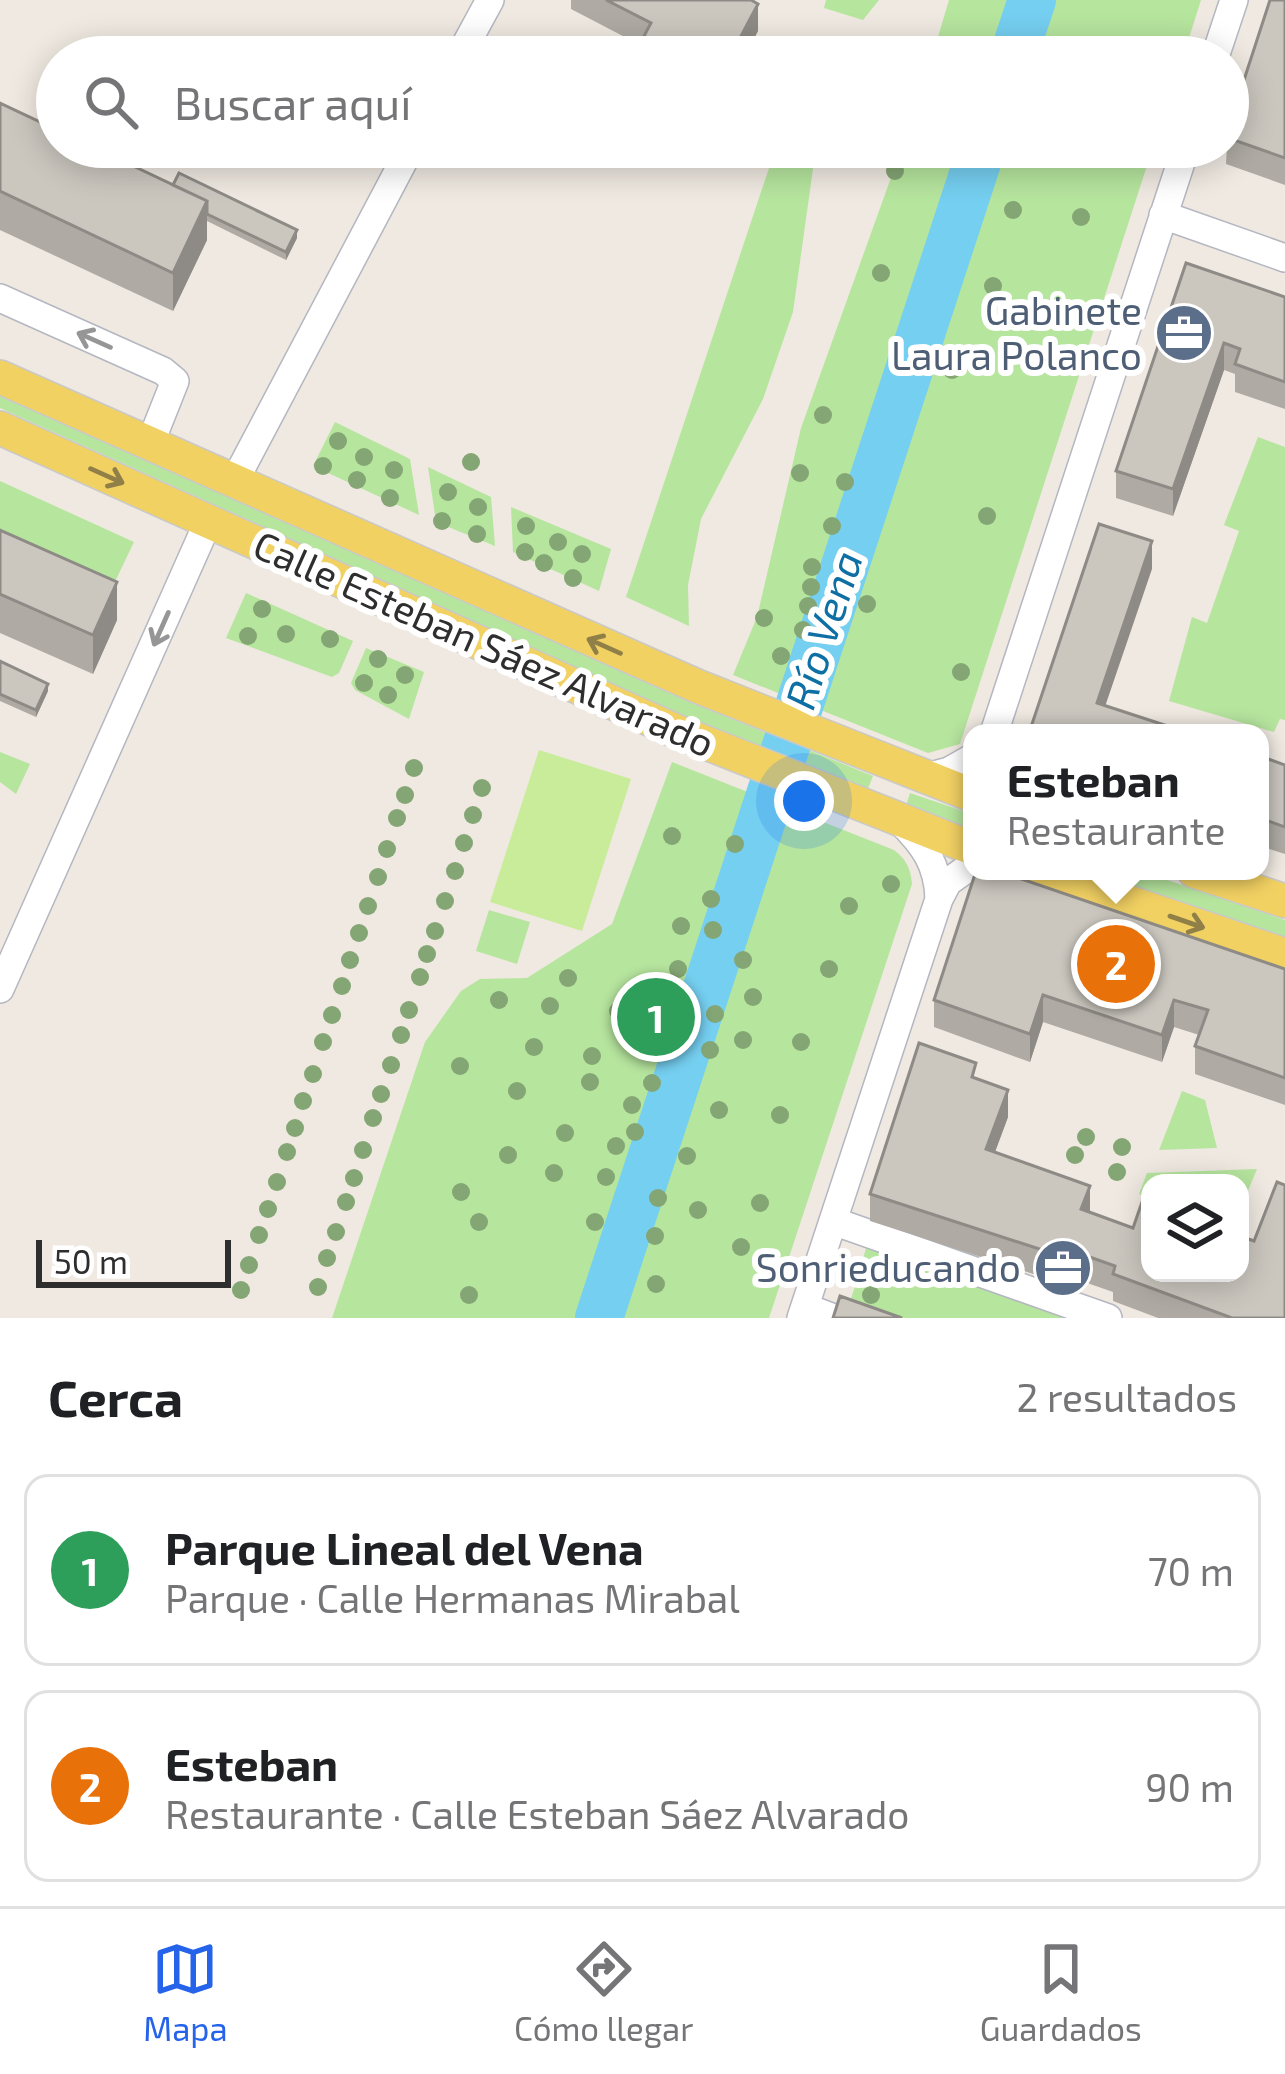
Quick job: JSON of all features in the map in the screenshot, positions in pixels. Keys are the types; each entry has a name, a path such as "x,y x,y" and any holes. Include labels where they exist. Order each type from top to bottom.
{"main road":[{"name":"Calle Esteban Sáez Alvarado","path":"0,377 723,698 963,792"},
{"name":"Calle Esteban Sáez Alvarado","path":"0,428 703,742 963,845"},
{"path":"1064,880 1285,955"},
{"path":"1221,880 1285,901"}],"street":[{"path":"470,36 490,0"},
{"path":"1222,36 1234,0"},
{"path":"234,482 400,168"},
{"path":"997,724 1179,168"},
{"path":"1163,215 1285,258"},
{"path":"0,298 163,371 175,381 150,444"},
{"path":"0,989 208,522"},
{"path":"923,778 963,763"},
{"path":"900,821 935,866 939,899"},
{"path":"835,1318 803,1312 939,899 948,882 963,872"},
{"path":"833,1221 1108,1318"}],"green space":[{"path":"826,0 879,0 863,20 824,8"},
{"path":"949,0 1201,0 1190,36 938,36"},
{"path":"769,168 813,168 793,312 763,399 701,519 688,585 689,626 626,597"},
{"path":"894,168 1146,168 960,744 928,753 733,675 757,617 801,428"},
{"path":"0,392 680,698 873,776 867,791 706,726 0,408"},
{"path":"335,422 410,459 419,515 313,466"},
{"path":"1258,437 1285,447 1285,720 1280,719 1274,732 1269,724 1247,724 1169,701 1192,617 1207,623 1239,531 1224,525"},
{"path":"428,467 491,497 495,546 436,522"},
{"path":"0,481 134,542 110,592 0,542"},
{"path":"511,507 611,549 599,591 513,552"},
{"path":"246,593 353,641 339,673 332,677 226,638"},
{"path":"366,648 424,672 409,719 355,690 351,683"},
{"path":"539,750 631,779 582,931 490,902"},
{"path":"0,752 30,764 16,794 0,782"},
{"path":"672,762 894,850 905,861 912,884 769,1318 332,1318 425,1042 461,991 480,979 527,978 612,924"},
{"path":"910,793 963,811 963,827 906,806"},
{"path":"1116,880 1167,880 1285,920 1285,938"},
{"path":"489,910 530,922 517,964 476,951"},
{"path":"1182,1091 1205,1100 1217,1148 1159,1150"},
{"path":"1257,1169 1249,1188 1249,1174 1147,1173"},
{"path":"867,1245 1064,1313 1062,1318 873,1318 848,1309"}],"building":[{"path":"606,0 751,0 758,4 741,36 644,36 651,23"},
{"path":"1270,0 1285,0 1285,158 1249,145 1249,64"},
{"path":"0,103 36,120 36,168 137,168 207,201 173,273 0,191"},
{"path":"179,173 297,230 286,252 207,214 207,201 173,185"},
{"path":"1186,263 1285,297 1285,382 1235,364 1240,349 1224,343 1173,489 1116,471"},
{"path":"1099,524 1152,541 1097,703 1161,724 1032,724"},
{"path":"0,530 117,582 93,635 0,594"},
{"path":"0,661 48,684 36,710 0,694"},
{"path":"1269,759 1285,765 1285,827 1269,821"},
{"path":"973,880 1024,880 1285,969 1285,1078 1195,1046 1208,1010 1174,1000 1162,1035 1043,995 1030,1034 934,1000"},
{"path":"919,1043 976,1063 972,1077 1008,1090 986,1149 1090,1186 1081,1209 1133,1228 1141,1205 1141,1282 1249,1282 1249,1239 1254,1241 1277,1182 1285,1185 1285,1318 1232,1318 1113,1274 1115,1266 1070,1250 1067,1258 870,1194"},
{"path":"840,1296 902,1318 833,1318"}],"waterway":[{"name":"Río Vena","path":"1020,36 1032,0"},
{"name":"Río Vena","path":"599,1318 975,168"}],"place":[{"name":"Gabinete Laura Polanco","path":"1184,333"},
{"name":"Esteban","path":"1116,964"},
{"name":"Parque Lineal del Vena","path":"656,1017"},
{"name":"Sonrieducando","path":"1063,1268"}]}
